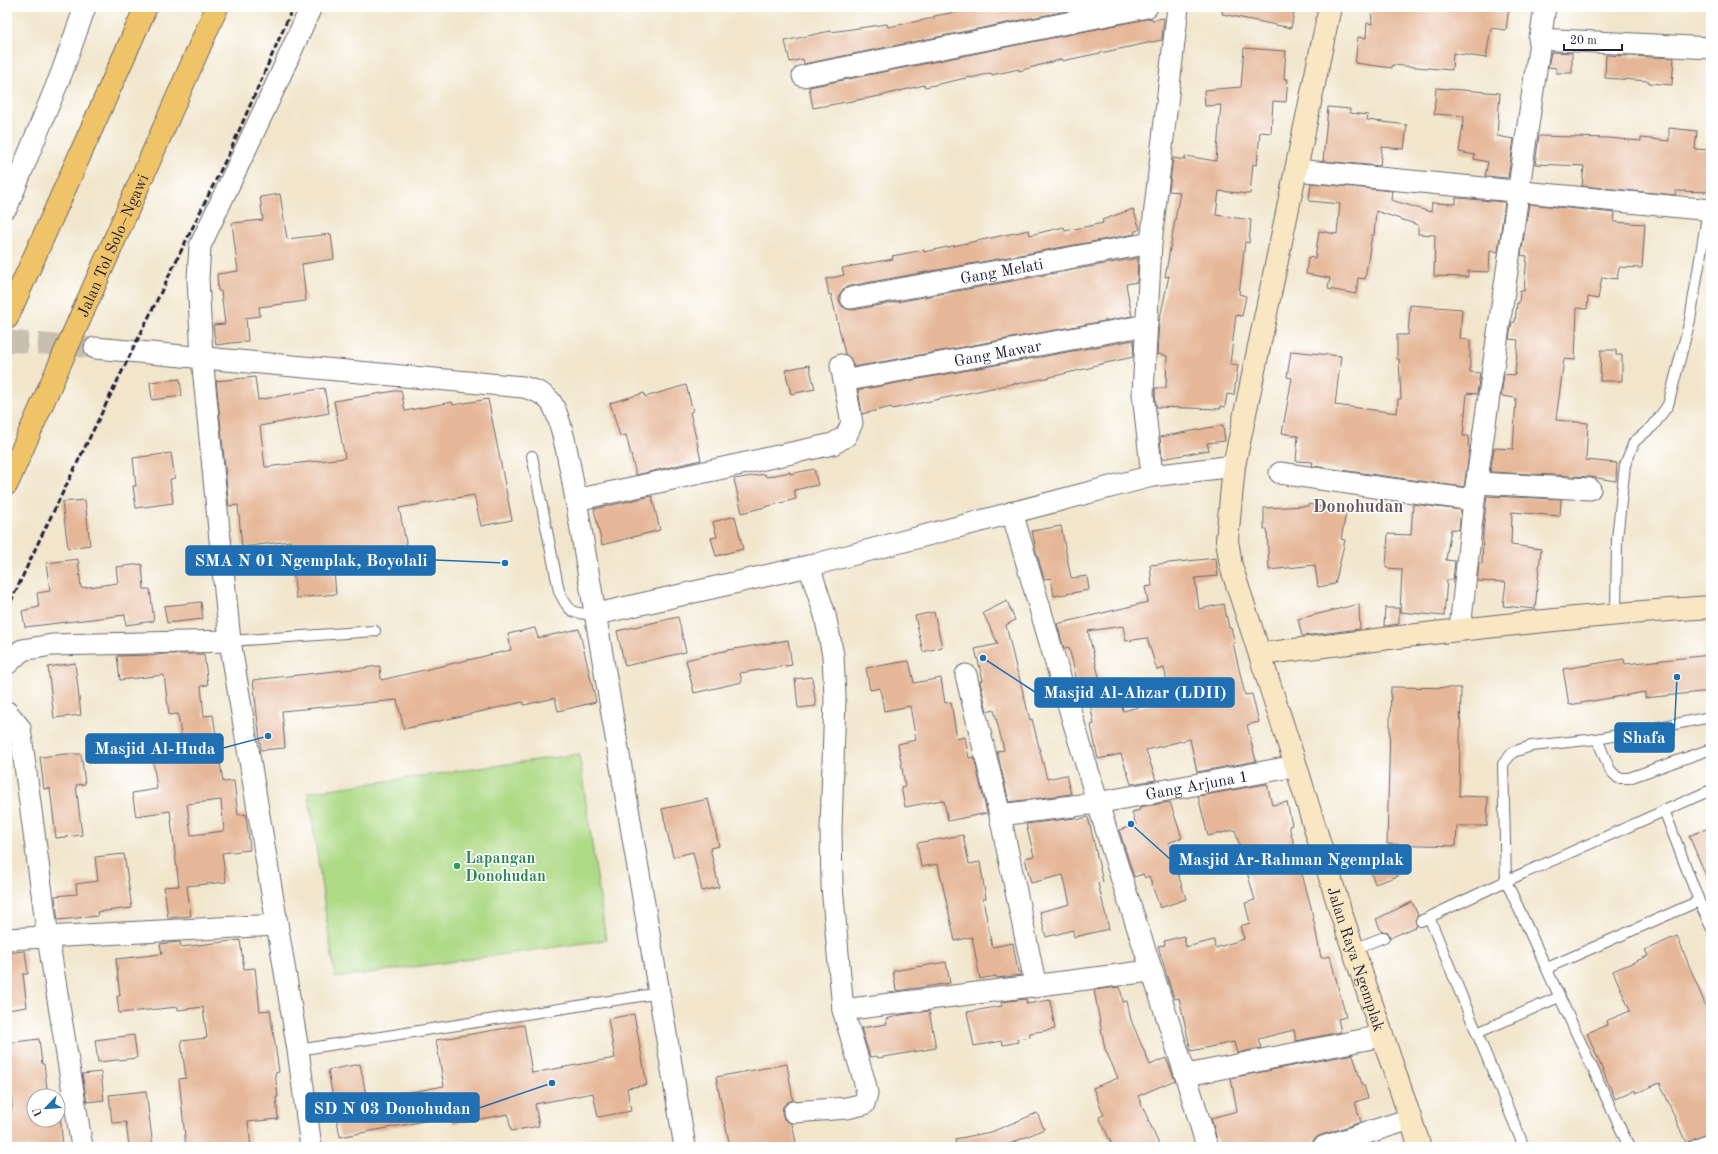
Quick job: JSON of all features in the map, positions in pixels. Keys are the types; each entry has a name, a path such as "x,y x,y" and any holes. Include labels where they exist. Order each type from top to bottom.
{"highway":[{"path":"7,318 146,7"},
{"name":"Jalan Tol Solo–Ngawi","path":"7,484 217,7"}],"main road":[{"name":"Jalan Raya Ngemplak","path":"1330,7 1234,466 1227,540 1232,566 1382,1036 1420,1147"},
{"path":"1261,654 1460,629 1616,613 1711,607"}],"street":[{"path":"7,207 62,72 85,7"},
{"path":"311,7 237,170 200,246 198,278 202,356 230,641 298,1050 311,1147"},
{"path":"803,76 1147,7"},
{"path":"1152,476 1143,394 1151,243 1178,7"},
{"path":"1460,629 1476,491 1519,192 1539,39 1545,7"},
{"path":"1539,39 1711,48"},
{"path":"1296,170 1710,210"},
{"name":"Gang Melati","path":"851,298 1151,243"},
{"name":"Gang Mawar","path":"576,500 833,444 846,436 852,423 844,372 1147,325"},
{"path":"95,348 202,356 523,387 540,392 551,402 558,417 576,500 597,614 685,1147"},
{"path":"597,614 809,566 1152,476 1234,466"},
{"path":"1280,472 1374,487 1476,491 1590,489"},
{"path":"1012,512 1097,803 1150,971 1187,1076 1207,1147"},
{"path":"794,1112 847,1108 864,1104 867,1094 865,1082 843,1010 832,879 830,830 835,697 833,655 825,615 809,566"},
{"path":"7,664 22,650 52,645 230,641"},
{"path":"966,675 1000,815 1036,987"},
{"path":"7,712 20,728 48,938 82,1147"},
{"name":"Gang Arjuna 1","path":"1000,815 1097,803 1296,766"},
{"path":"7,939 277,925"},
{"path":"843,1010 1036,987 1150,971"},
{"path":"1187,1076 1382,1036"},
{"path":"1322,1147 1410,1119"}],"lane":[{"path":"1616,613 1617,539 1625,465 1634,442 1653,426 1668,405 1690,320 1710,210"},
{"path":"532,456 559,591 567,608 578,614 597,614"},
{"path":"230,641 375,631"},
{"path":"1629,1147 1506,881 1503,764 1512,752 1531,746 1597,739 1711,717"},
{"path":"1597,739 1610,770 1618,778 1630,778 1711,749"},
{"path":"1524,1147 1477,1033 1425,919 1506,881 1711,790"},
{"path":"1664,810 1699,901 1711,927"},
{"path":"1546,968 1699,901"},
{"path":"1354,949 1384,937"},
{"path":"298,1050 660,993"},
{"path":"1477,1033 1559,997"},
{"path":"1691,1147 1711,1138"}],"green space":[{"name":"Lapangan Donohudan","path":"579,754 606,940 335,978 308,792"}],"building":[{"path":"986,7 1086,7 804,64 803,59 790,62 785,41 830,31 887,24 888,27 934,18 934,16"},
{"path":"1223,7 1295,7 1291,28 1222,14"},
{"path":"1371,7 1509,7 1506,30 1491,28 1486,58 1453,53 1452,70 1392,65 1392,68 1355,63 1358,37 1366,38 1367,23 1372,24"},
{"path":"1151,18 1152,20 1164,18 1162,40 1062,61 1062,59 1019,71 1019,69 992,75 991,73 925,87 924,85 880,96 813,108 809,87"},
{"path":"1244,48 1286,51 1284,79 1288,79 1286,102 1273,101 1271,133 1260,132 1257,165 1253,164 1250,194 1219,191 1216,215 1251,220 1249,243 1245,242 1239,294 1246,296 1242,316 1236,315 1230,364 1238,365 1234,395 1227,394 1225,407 1220,406 1221,409 1156,407 1155,388 1166,388 1167,356 1157,354 1159,322 1169,276 1165,277 1180,192 1169,191 1173,158 1185,160 1185,156 1216,161 1221,105 1205,106 1204,90 1241,87"},
{"path":"1551,52 1572,53 1572,73 1556,73 1556,68 1548,67"},
{"path":"1606,55 1674,58 1672,85 1649,83 1649,81 1605,78"},
{"path":"1436,88 1500,93 1497,136 1514,139 1508,178 1485,176 1488,162 1474,159 1475,155 1459,152 1464,116 1434,114"},
{"path":"1328,107 1350,109 1350,113 1368,115 1367,120 1407,125 1404,149 1382,147 1380,166 1323,161"},
{"path":"1669,128 1697,131 1695,149 1711,150 1711,192 1676,191 1675,195 1582,186 1584,166 1535,164 1539,136 1608,138 1641,141 1641,138 1669,141"},
{"path":"1311,183 1392,191 1391,200 1431,212 1432,203 1456,204 1456,198 1505,202 1498,252 1490,250 1489,272 1468,271 1468,277 1434,276 1435,235 1418,234 1418,225 1376,211 1374,235 1372,235 1365,279 1358,278 1356,294 1328,289 1330,278 1306,274 1308,257 1315,258 1319,231 1337,234 1340,204 1309,201"},
{"path":"280,194 287,239 331,234 334,259 302,264 306,301 259,307 260,316 246,318 248,341 216,345 213,325 225,324 221,291 218,291 217,274 238,271 232,223 263,220 260,197"},
{"path":"1529,204 1615,213 1614,222 1645,224 1642,268 1619,267 1617,279 1602,277 1598,299 1588,297 1587,309 1577,308 1575,360 1564,359 1556,420 1588,423 1586,460 1617,463 1616,481 1591,477 1490,472 1494,448 1513,449 1516,398 1501,396 1504,374 1515,375 1518,340 1509,339 1512,322 1515,322 1520,290 1524,291 1527,256 1521,255"},
{"path":"1133,209 1140,229 1134,232 1135,234 849,286 843,289 839,300 842,306 853,310 1138,258 1137,282 1126,284 1132,316 854,367 850,358 845,354 826,279 844,275 842,268 893,259 892,256 924,250 924,252 1029,230 1030,235 1064,227 1065,231 1103,223 1102,220"},
{"path":"1410,305 1462,309 1460,339 1470,340 1470,372 1480,373 1477,394 1467,393 1463,436 1469,436 1468,446 1470,447 1464,487 1312,466 1313,462 1296,461 1298,436 1282,433 1292,378 1287,377 1291,351 1341,356 1335,405 1397,413 1398,399 1401,399 1399,359 1397,359 1397,335 1408,335"},
{"path":"1134,340 1133,357 1042,379 892,409 891,407 862,414 858,390"},
{"path":"1601,350 1616,350 1616,355 1622,355 1622,381 1600,381"},
{"path":"809,365 815,389 791,394 785,370"},
{"path":"255,377 258,400 324,388 329,413 260,426 265,467 345,458 334,401 401,390 405,411 452,402 453,405 488,399 512,520 481,526 474,495 399,508 408,552 392,555 392,553 333,560 336,594 296,598 290,541 242,547 238,505 229,506 216,381"},
{"path":"180,379 182,396 152,400 150,382"},
{"path":"686,385 693,411 690,412 701,460 636,475 626,435 620,436 610,403 644,393 645,397"},
{"path":"1223,425 1225,441 1207,443 1209,450 1162,459 1160,437"},
{"path":"171,453 175,478 170,479 173,503 136,508 133,486 136,486 133,458"},
{"path":"814,469 818,485 794,490 796,499 742,513 734,479 765,474 766,477 790,472 790,474"},
{"path":"652,496 660,530 602,545 594,509"},
{"path":"1487,496 1561,499 1560,516 1512,512 1511,545 1541,549 1535,609 1503,606 1506,582 1477,581 1479,563 1482,564 1483,532"},
{"path":"85,500 90,545 68,548 62,502"},
{"path":"1309,504 1346,513 1341,539 1345,540 1335,584 1318,587 1315,565 1269,570 1267,529 1264,529 1264,508 1308,506"},
{"path":"1413,504 1461,510 1459,530 1451,529 1446,560 1455,561 1453,580 1447,580 1444,616 1400,612 1402,569 1386,568 1388,534 1411,535"},
{"path":"735,516 743,549 716,556 711,538 717,537 713,522"},
{"path":"1061,526 1071,578 1087,576 1089,590 1054,596 1051,578 1044,579 1032,531"},
{"path":"1216,558 1218,576 1195,578 1199,609 1224,604 1229,628 1231,628 1235,643 1233,643 1245,695 1252,694 1259,722 1247,725 1256,761 1197,772 1190,739 1146,750 1156,780 1131,784 1121,754 1098,759 1091,725 1094,724 1088,693 1078,695 1074,681 1077,680 1069,648 1064,649 1057,624 1148,602 1145,587 1152,586 1150,565","holes":["1123,626 1126,641 1147,638 1157,670 1164,668 1171,699 1123,711 1119,691 1103,694 1088,631"]},
{"path":"78,559 81,588 118,583 116,567 142,564 144,589 150,589 154,621 126,625 125,615 25,627 22,611 39,607 37,593 50,591 46,563"},
{"path":"1007,601 1015,620 1006,625 1017,672 1030,720 1032,719 1047,779 1066,775 1071,794 1009,802 997,751 1004,750 994,710 987,712 980,681 983,680 975,649 998,644 983,613"},
{"path":"201,602 203,619 167,623 164,606"},
{"path":"1359,604 1360,629 1302,636 1298,619"},
{"path":"1385,608 1399,608 1399,624 1384,626"},
{"path":"934,612 942,647 923,652 915,616"},
{"path":"678,617 686,652 625,666 617,631"},
{"path":"535,628 538,638 579,629 596,702 558,711 555,698 524,705 523,702 404,729 397,700 282,711 285,748 261,750 253,680 380,666 381,680 511,650 508,634"},
{"path":"788,640 792,665 740,673 742,682 694,693 686,660 728,650"},
{"path":"164,654 204,654 208,685 201,686 204,716 213,715 223,782 234,781 238,815 246,814 250,850 222,853 226,882 187,886 191,916 168,918 164,887 179,886 170,811 136,816 132,793 157,789 151,746 182,742 178,714 169,715 164,675 120,680 117,656 151,656","holes":["221,800 224,831 191,835 187,804"]},
{"path":"1711,655 1711,691 1645,698 1645,692 1569,705 1563,669 1624,659 1625,664"},
{"path":"909,661 914,683 941,678 945,703 951,702 957,739 965,737 969,758 974,757 987,813 948,821 944,801 942,802 942,800 905,807 901,787 905,786 898,744 916,740 910,706 884,711 880,688 870,690 866,668"},
{"path":"75,663 81,715 54,718 48,667"},
{"path":"812,677 816,706 798,708 795,679"},
{"path":"1391,687 1461,688 1459,796 1488,797 1487,826 1457,826 1456,846 1387,844"},
{"path":"81,754 85,784 76,785 82,835 56,838 50,788 44,789 40,757"},
{"path":"1267,784 1272,805 1287,802 1292,825 1289,826 1311,907 1321,958 1330,956 1346,1017 1338,1019 1341,1032 1296,1041 1294,1030 1258,1039 1261,1048 1237,1053 1234,1042 1191,1051 1179,998 1174,999 1158,946 1165,945 1164,941 1184,936 1186,947 1214,940 1215,948 1244,939 1240,926 1250,923 1245,903 1255,900 1235,830 1208,836 1198,796"},
{"path":"708,799 719,846 710,848 719,887 702,891 693,852 673,857 662,809"},
{"path":"1170,802 1182,838 1168,843 1186,899 1160,908 1149,876 1145,878 1143,874 1134,877 1119,830 1136,825 1132,812 1140,810 1139,807"},
{"path":"1088,817 1103,882 1098,883 1109,929 1074,937 1073,930 1046,937 1040,912 1070,904 1063,875 1031,883 1025,858 1034,856 1026,824 1076,818 1077,820"},
{"path":"1711,827 1711,887 1689,836"},
{"path":"963,835 969,864 980,862 986,898 983,899 992,947 1013,943 1018,972 1021,972 1021,975 997,978 996,976 980,979 972,937 955,941 938,864 921,867 917,843"},
{"path":"124,854 132,908 97,912 98,916 58,920 55,896 77,894 76,884 98,881 95,857"},
{"path":"1394,862 1398,876 1375,884 1370,870"},
{"path":"1412,902 1418,915 1415,920 1417,926 1390,938 1388,932 1381,931 1376,919"},
{"path":"1677,936 1711,1019 1711,1132 1686,1143 1660,1083 1636,1093 1635,1090 1615,1099 1587,1033 1607,1025 1606,1021 1630,1011 1613,971 1648,956 1645,950"},
{"path":"240,940 244,969 255,968 260,1011 270,1010 279,1072 275,1073 278,1097 276,1097 278,1119 248,1122 251,1147 186,1147 179,1079 186,1078 181,1041 207,1038 203,1007 178,1010 178,1007 119,1013 117,996 120,996 116,959 162,954 160,944 180,942 181,947"},
{"path":"25,951 28,974 23,974 27,1007 7,1010 7,953"},
{"path":"946,962 950,983 896,991 893,971"},
{"path":"1120,987 1123,1002 1127,1001 1131,1020 1150,1065 1166,1058 1175,1080 1138,1096 1160,1147 1113,1147 1099,1117 1104,1115 1093,1088 1118,1078 1105,1049 1094,990"},
{"path":"1026,999 1027,1004 1050,1000 1055,1029 1030,1033 1030,1037 1017,1039 1018,1042 1003,1045 1002,1041 974,1046 967,1012 1002,1006 1001,1002"},
{"path":"929,1011 936,1048 878,1058 877,1056 870,1057 861,1028 887,1024 886,1019 901,1015"},
{"path":"634,1014 647,1085 627,1088 631,1111 598,1117 593,1093 535,1104 539,1126 511,1131 508,1114 453,1124 451,1116 340,1137 328,1070 360,1064 367,1100 444,1086 436,1040 524,1025 532,1073 615,1058 608,1019"},
{"path":"134,1035 137,1058 98,1062 95,1040"},
{"path":"39,1039 47,1088 26,1088 26,1128 61,1128 63,1147 7,1147 7,1109 12,1108 7,1043"},
{"path":"1353,1054 1362,1085 1364,1085 1368,1098 1355,1102 1361,1122 1319,1136 1314,1139 1311,1147 1219,1147 1211,1118 1237,1111 1231,1078"},
{"path":"787,1064 793,1100 783,1106 782,1113 784,1119 792,1124 797,1147 730,1147 716,1077"},
{"path":"101,1072 104,1100 87,1102 82,1074"},
{"path":"146,1091 153,1147 129,1147 126,1122 112,1123 109,1095"},
{"path":"1037,1113 1044,1129 1003,1147 956,1147 955,1139 991,1132"}],"tunnel":[{"path":"7,341 95,348"}],"railway":[{"path":"7,610 39,541 231,149 293,7"}],"place":[{"name":"SMA N 01 Ngemplak, Boyolali","path":"505,563"},
{"name":"Masjid Al-Ahzar (LDII)","path":"983,658"},
{"name":"Shafa","path":"1677,677"},
{"name":"Masjid Al-Huda","path":"268,736"},
{"name":"Masjid Ar-Rahman Ngemplak","path":"1131,824"},
{"name":"Lapangan Donohudan","path":"457,866"},
{"name":"SD N 03 Donohudan","path":"552,1083"}],"district":[{"name":"Donohudan","path":"1358,506"}]}
